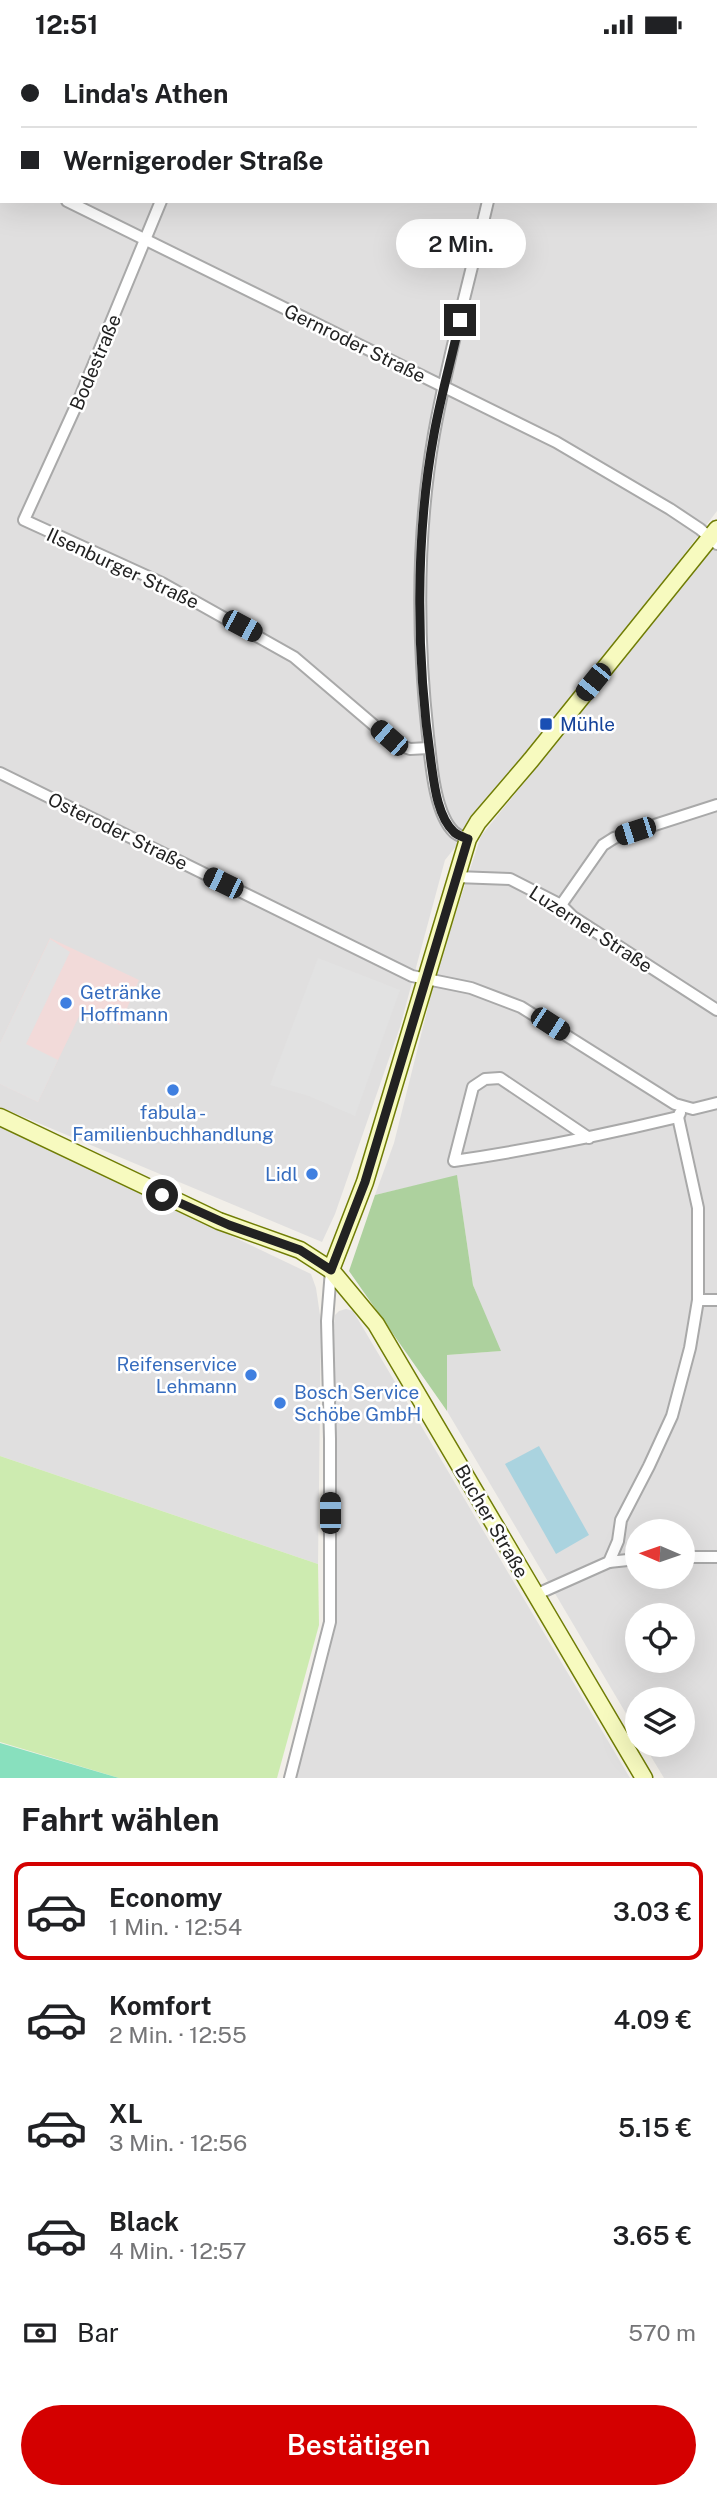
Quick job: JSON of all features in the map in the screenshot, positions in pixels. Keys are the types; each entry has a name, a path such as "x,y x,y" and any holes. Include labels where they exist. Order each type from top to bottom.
{"main road":[{"path":"331,1270 365,1182 468,839 478,822 715,537"},
{"name":"Bucher Straße","path":"0,1117 207,1216 300,1250 331,1270 376,1324 644,1778"}],"street":[{"name":"Gernroder Straße","path":"70,203 519,423 599,467 715,537"},
{"name":"Bodestraße","path":"24,520 81,395 160,203"},
{"path":"468,839 453,831 445,818 438,797 429,748 421,653 422,571 424,521 434,435 488,203"},
{"name":"Ilsenburger Straße","path":"24,520 163,583 256,634 302,662 396,744 410,749 429,748"},
{"name":"Osteroder Straße","path":"0,773 412,976 471,988 521,1007 680,1113"},
{"path":"561,905 603,845 614,838 717,805"},
{"name":"Luzerner Straße","path":"456,877 510,879 561,905 573,917 717,1010"},
{"path":"589,1138 500,1078 485,1079 473,1087 454,1161 542,1149 589,1138 717,1103"},
{"path":"608,1562 618,1541 621,1520 671,1416 690,1348 698,1300 698,1208 680,1113"},
{"path":"290,1778 330,1622 327,1321 331,1270"},
{"path":"698,1300 717,1300"},
{"path":"695,1557 717,1557"},
{"path":"535,1595 608,1562 625,1560"}],"shaded area":[{"path":"0,203 717,203 717,511 575,698 445,860 400,1027 335,1214 322,1242 0,1107"},
{"path":"717,543 717,1778 664,1778 651,1757 695,1757 695,1687 625,1687 625,1712 447,1411 447,1355 500,1351 473,1285 457,1176 375,1195 394,1143 438,967 481,836"},
{"path":"50,938 139,980 120,1025 83,1008 38,1102 0,1084 0,1043"},
{"path":"50,939 70,952 26,1044 58,1060 38,1102 0,1084 0,1043"},
{"path":"318,958 400,990 355,1116 309,1096 270,1085"},
{"path":"0,1125 311,1274 321,1322 318,1564 0,1456"},
{"path":"346,1309 353,1311 630,1778 295,1778 336,1623 334,1323 335,1315"}],"green space":[{"path":"457,1175 473,1285 501,1351 447,1355 447,1411 349,1271 375,1195"},
{"path":"0,1456 318,1564 319,1625 277,1778 119,1778 0,1742"},
{"path":"0,1743 119,1778 0,1778"}],"water":[{"path":"539,1446 589,1535 556,1554 505,1464"}],"place":[{"name":"Mühle","path":"546,724"},
{"name":"Getränke Hoffmann","path":"66,1003"},
{"name":"fabula - Familienbuchhandlung","path":"173,1090"},
{"name":"Lidl","path":"312,1174"},
{"name":"Reifenservice Lehmann","path":"251,1375"},
{"name":"Bosch Service Schöbe GmbH","path":"280,1403"}],"route":[{"path":"162,1195 229,1225 300,1250 331,1270 365,1182 468,839 456,834 445,818 434,782 421,653 424,521 428,483 434,435 460,320"}]}
